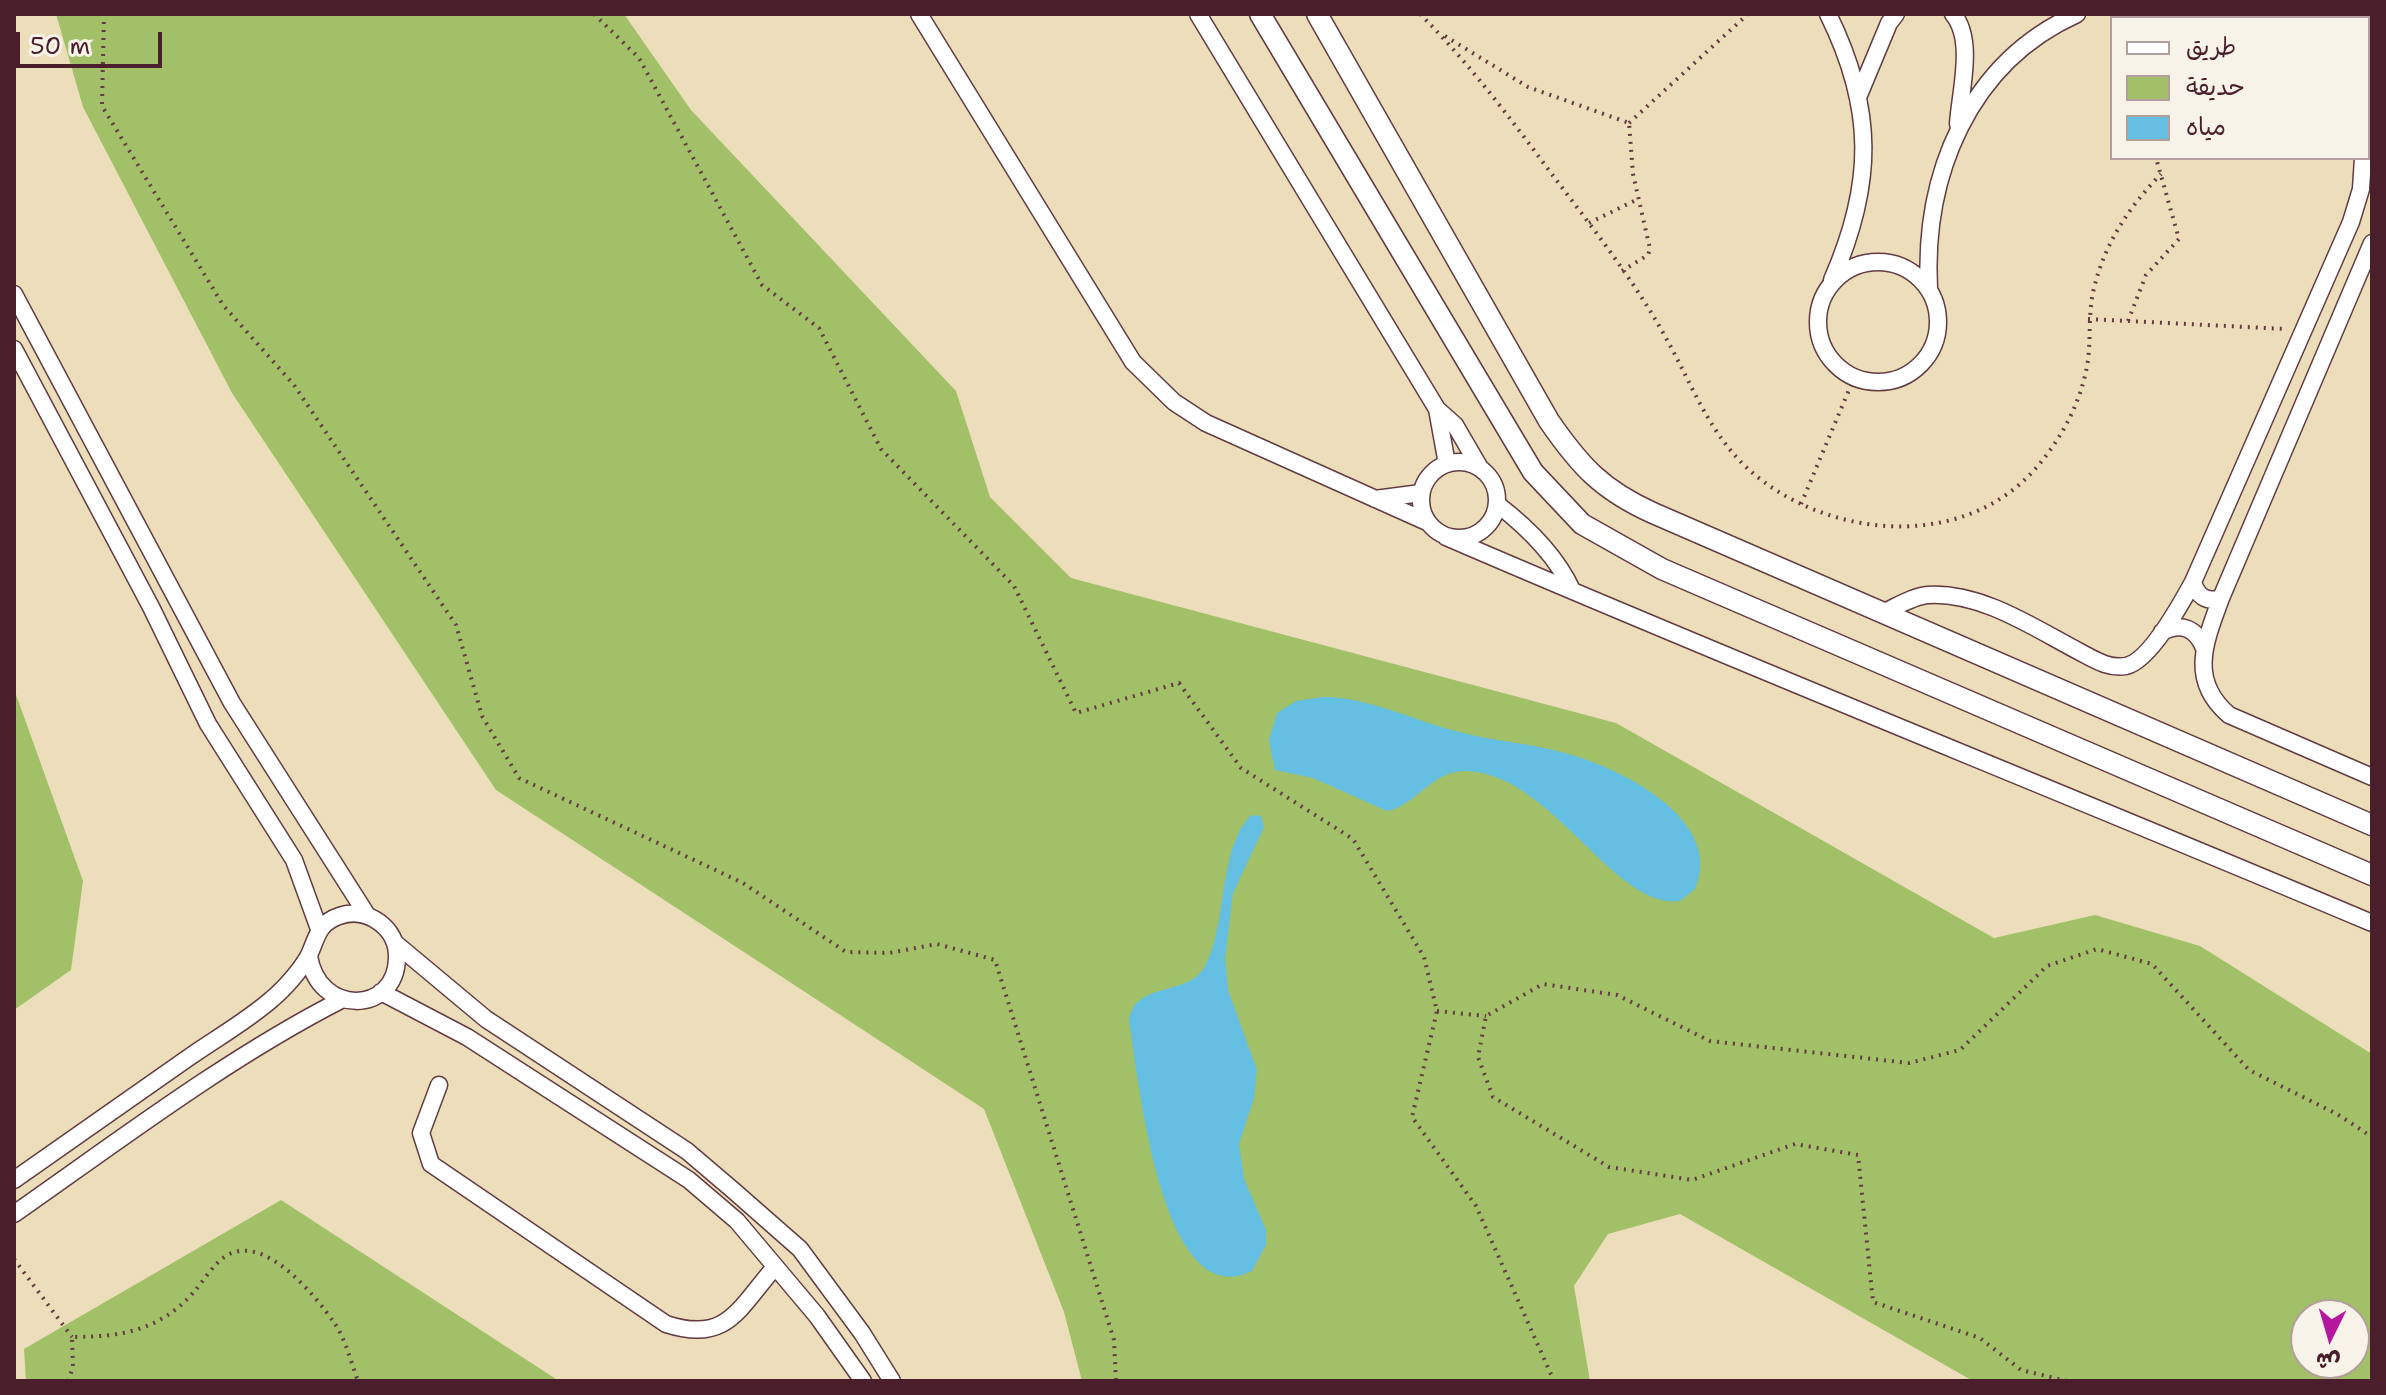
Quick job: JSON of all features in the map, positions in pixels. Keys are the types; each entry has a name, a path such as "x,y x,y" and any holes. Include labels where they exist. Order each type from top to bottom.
{"street":[{"path":"919,14 1133,362 1174,402 1206,423 1427,522 1446,537 2372,923"},
{"path":"1198,14 1437,409 1455,425 1480,468 1491,479 1497,504 1488,526 1479,533 1457,539 1446,537"},
{"path":"1260,14 1533,472 1582,524 1662,569 2372,875"},
{"path":"1317,14 1549,421 1592,477 1620,499 2372,825"},
{"path":"1828,14 1846,50 1859,95 1865,142 1862,190 1851,236 1817,315 1818,335 1838,368 1854,378 1873,383 1892,381 1910,374 1925,361 1935,344 1939,326 1937,307 1929,289 1927,248 1931,207 1941,168 1958,130 1979,95 2006,64 2037,38 2077,14"},
{"path":"1859,95 1889,23 1896,14"},
{"path":"1953,14 1965,39 1958,130"},
{"path":"1882,613 1926,595 1961,599 1995,608 2106,666 2128,666 2162,632 2193,582 2351,222 2361,189 2363,160"},
{"path":"2204,648 2221,598 2372,243"},
{"path":"1832,280 1865,263 1884,262 1901,266 1929,289"},
{"path":"14,294 232,703 367,915"},
{"path":"14,349 208,724 294,860 319,929"},
{"path":"1437,409 1447,464"},
{"path":"55,425 79,414"},
{"path":"1427,522 1422,512 1421,493 1427,478 1447,464 1459,462 1480,468"},
{"path":"1373,499 1421,493"},
{"path":"1497,504 1520,521 1563,570 1572,590"},
{"path":"2193,582 2200,596 2215,600 2221,598"},
{"path":"2162,632 2179,626 2195,633 2204,648 2211,699 2229,715 2372,777"},
{"path":"14,1180 273,998 309,956 319,929 341,915 367,915 379,921 395,943 486,1019 687,1151 800,1249 862,1333 892,1381"},
{"path":"309,956 317,983 341,1000 355,1002 381,992 396,970 395,943"},
{"path":"381,992 467,1037 689,1180 737,1221 817,1316 863,1381"},
{"path":"14,1214 198,1088 301,1021 341,1000"},
{"path":"439,1085 421,1133 431,1164 666,1324 691,1332 709,1331 724,1324 775,1267"}],"path":[{"path":"104,14 102,106 223,305 294,385 456,625 482,716 519,778 743,883 846,952 889,953 937,944 995,960 1114,1340 1116,1381"},
{"path":"594,14 639,58 762,285 819,328 881,449 1014,586 1076,713 1179,683 1241,768 1353,839 1424,957 1437,1011 1412,1117 1476,1206 1554,1381"},
{"path":"1420,14 1480,79 1589,223 1666,338 1714,430 1764,482 1801,504 1840,520 1895,527 1923,526 1963,516 2001,497 2033,471 2065,426 2078,401 2088,360 2088,319 2094,286 2114,235 2138,198 2161,174"},
{"path":"1629,123 1748,14"},
{"path":"1436,30 1528,87 1629,123"},
{"path":"1622,271 1648,255 1650,249 1638,199 1629,123"},
{"path":"2128,321 2146,275 2179,239 2157,160"},
{"path":"1589,223 1638,199"},
{"path":"2088,319 2304,330"},
{"path":"1801,504 1854,378"},
{"path":"1437,1011 1486,1016 1543,984 1617,995 1710,1041 1909,1063 1960,1050 2047,966 2097,949 2152,964 2249,1070 2337,1114 2372,1137"},
{"path":"1486,1016 1478,1057 1493,1097 1609,1167 1692,1180 1795,1144 1858,1155 1873,1302 1980,1338 2021,1370 2067,1381"},
{"path":"72,1337 119,1337 160,1319 185,1302 225,1256 248,1250 281,1262 336,1326 358,1381"},
{"path":"14,1259 72,1337 73,1367 68,1381"}],"green space":[{"path":"56,14 624,14 691,110 956,391 990,497 1071,578 1616,723 1994,938 2095,915 2200,946 2372,1054 2372,1381 1973,1381 1680,1214 1608,1234 1574,1286 1590,1381 1082,1381 1064,1312 984,1109 496,790 232,393 83,107"},
{"path":"14,689 83,881 71,970 14,1010"},
{"path":"281,1200 559,1381 26,1381 24,1349"}],"water":[{"path":"1323,697 1358,701 1459,732 1561,752 1635,782 1680,818 1695,839 1700,863 1695,889 1680,901 1655,898 1631,885 1527,794 1498,778 1467,771 1455,772 1387,811 1313,778 1275,770 1269,740 1277,713 1296,701"},
{"path":"1251,815 1261,816 1264,827 1233,893 1225,958 1228,990 1257,1070 1254,1098 1239,1144 1244,1179 1266,1230 1266,1245 1252,1271 1221,1276 1195,1259 1175,1226 1159,1182 1139,1088 1129,1021 1133,1008 1140,1000 1185,983 1204,968 1217,932 1233,848 1240,830"}]}
